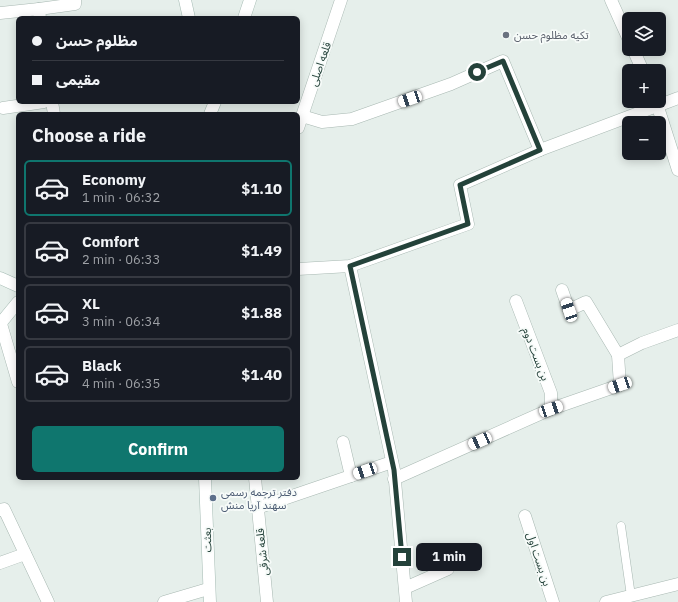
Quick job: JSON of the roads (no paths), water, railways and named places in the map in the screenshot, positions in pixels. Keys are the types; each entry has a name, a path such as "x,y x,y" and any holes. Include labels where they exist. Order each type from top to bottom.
{"street":[{"path":"0,13 39,13 75,4 75,0"},
{"path":"185,0 189,16"},
{"path":"245,16 250,0"},
{"name":"قلعه اصلی","path":"300,122 341,0"},
{"path":"611,0 622,24"},
{"path":"302,116 322,122 352,119 451,84 503,61 540,150"},
{"path":"666,101 678,98"},
{"path":"3,108 30,104"},
{"path":"300,269 350,266 468,224 460,185 540,150 645,108"},
{"path":"659,108 678,170"},
{"path":"350,266 392,462 406,602"},
{"path":"0,278 16,285"},
{"path":"394,479 551,409 620,385 618,355 586,302 569,310 562,290"},
{"name":"بن بست دوم","path":"516,301 551,393 551,409"},
{"path":"16,304 0,324 16,376"},
{"path":"618,355 642,343 678,330"},
{"path":"343,442 351,476"},
{"path":"257,508 392,462"},
{"name":"بعثت","path":"205,480 208,589 210,602"},
{"name":"قلعه شرقی","path":"255,480 267,602"},
{"path":"0,510 4,509 48,602"},
{"name":"بن بست اول","path":"525,516 553,602"},
{"path":"0,563 25,554"},
{"path":"405,588 448,569"},
{"path":"606,602 678,584"},
{"path":"164,602 208,589"}],"lane":[{"path":"621,526 631,596"}],"place":[{"name":"تکیه مظلوم حسن","path":"506,35"},
{"name":"دفتر ترجمه رسمی سهند آریا منش","path":"213,498"}]}
